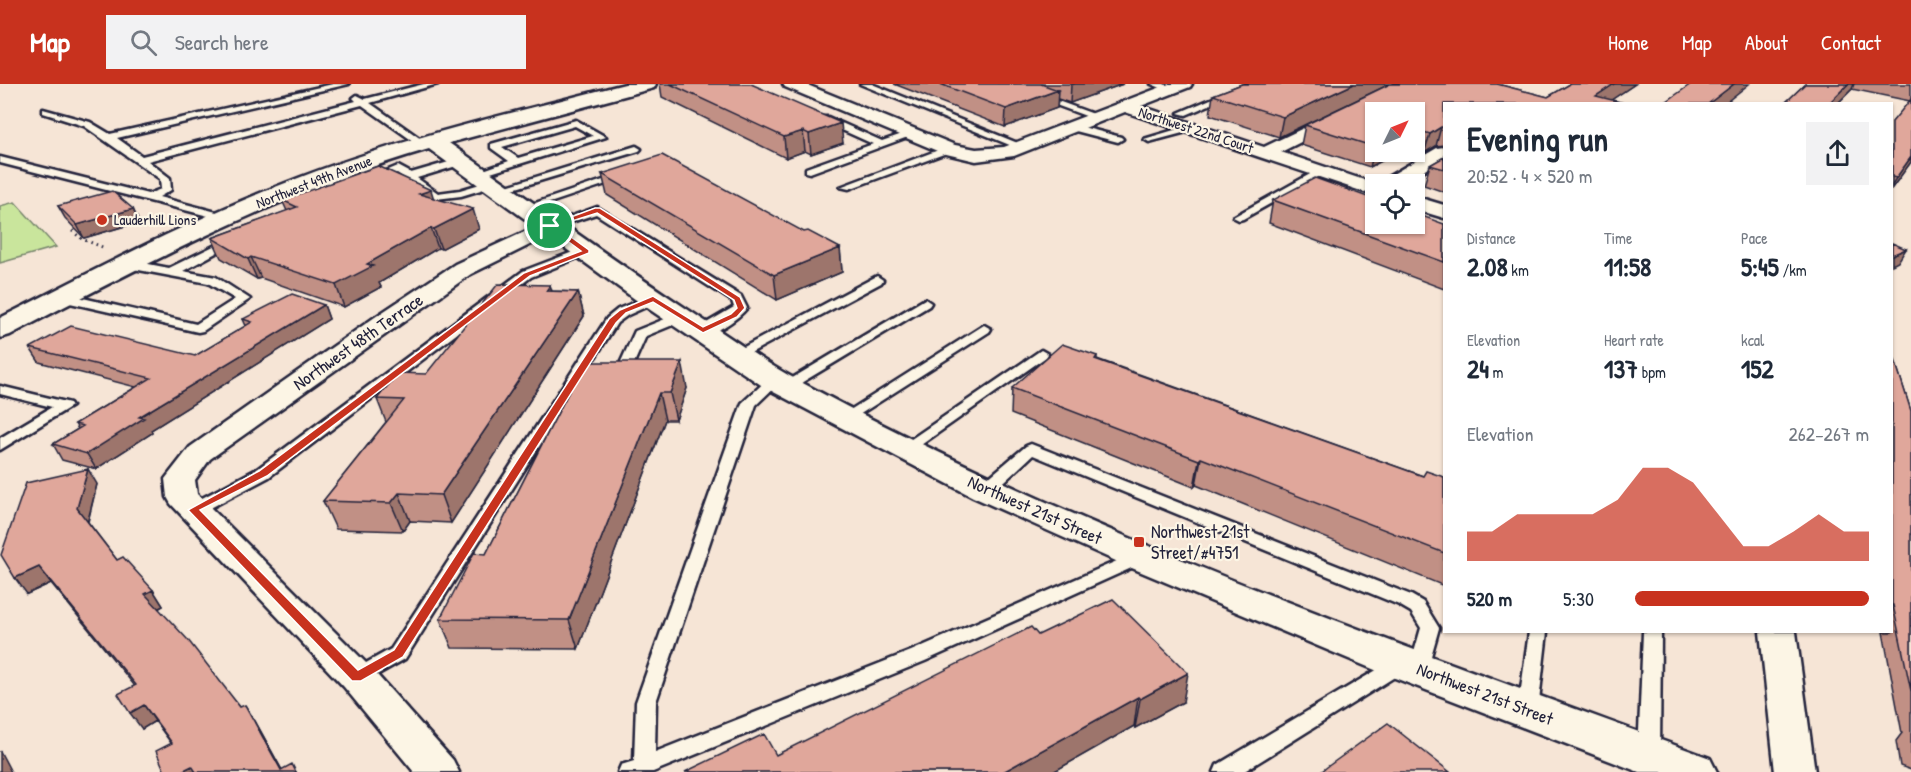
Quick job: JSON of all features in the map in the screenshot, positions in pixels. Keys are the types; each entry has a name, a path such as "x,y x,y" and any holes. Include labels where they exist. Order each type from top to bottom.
{"street":[{"name":"Northwest 49th Avenue","path":"0,329 61,297 120,257 224,217 357,178 427,142 647,84"},
{"path":"791,84 949,149 976,155 1007,152 1126,106 1170,86"},
{"name":"Northwest 22nd Court","path":"1265,153 1408,84"},
{"name":"Northwest 22nd Court","path":"1126,106 1187,121 1265,153 1313,179 1365,188"},
{"name":"Northwest 21st Street","path":"427,142 502,186 586,251 736,355 781,383 986,489 1141,557 1411,666 1693,772"},
{"path":"1404,174 1443,153"},
{"name":"Northwest 48th Terrace","path":"187,494 200,453 384,322 464,269 502,186"},
{"path":"1425,206 1443,212"},
{"path":"187,494 357,677 439,772"},
{"path":"1778,633 1795,772"}],"lane":[{"path":"109,137 341,84 396,126 427,142"},
{"path":"140,160 434,84"},
{"path":"864,84 1020,146"},
{"path":"1003,84 1097,117"},
{"path":"1149,139 1254,84"},
{"path":"46,111 87,124 109,137 165,178 166,190 149,198"},
{"path":"818,116 882,144"},
{"path":"576,123 601,137 572,146 502,186 494,146 576,123"},
{"path":"1071,127 1118,139"},
{"path":"810,170 911,134"},
{"path":"572,146 596,161"},
{"path":"502,186 636,148"},
{"path":"845,186 949,149"},
{"path":"0,160 224,217"},
{"path":"357,178 398,169 436,196 502,186 631,175"},
{"path":"357,677 398,654 612,321 623,312 734,315 741,308 737,298 597,210 502,186 409,177"},
{"path":"1239,217 1313,179"},
{"path":"171,272 245,233"},
{"path":"187,494 263,473 527,274 586,251"},
{"path":"61,297 198,328 244,299 212,280 171,272 120,257"},
{"path":"736,355 877,279"},
{"path":"636,769 646,702 749,403 926,303"},
{"path":"619,382 640,334 679,315"},
{"path":"846,417 984,329"},
{"path":"906,449 1041,354"},
{"path":"0,390 65,406 0,445"},
{"path":"986,489 1031,449 1405,600 1417,607 1430,628 1411,666 1225,772"},
{"path":"636,769 918,656 1141,557"},
{"path":"1528,710 1538,633"},
{"path":"1649,756 1652,633"}],"path":[{"path":"75,229 71,230 82,239 120,257"}],"green space":[{"path":"15,202 56,247 0,263 0,206"}],"building":[{"path":"670,84 751,84 841,123 809,134 803,131 784,137"},
{"path":"940,84 1041,84 1058,90 1006,109"},
{"path":"1242,84 1354,84 1283,117 1213,95"},
{"path":"1390,84 1497,84 1548,97 1570,84 1614,84 1596,96 1620,102 1443,102 1443,127 1430,134 1425,132 1425,102 1365,102 1365,144 1305,125"},
{"path":"1691,84 1734,84 1711,102 1666,102"},
{"path":"1805,84 1848,84 1830,102 1786,102"},
{"path":"1911,99 1911,157 1896,178 1893,177 1893,121"},
{"path":"662,155 804,232 808,231 840,248 774,275 602,174"},
{"path":"1443,158 1443,169 1430,165"},
{"path":"378,166 431,190 419,194 473,209 434,229 431,228 367,264 373,266 336,285 251,257 248,259 212,238 297,207 282,200"},
{"path":"1315,178 1365,196 1365,233 1273,200"},
{"path":"112,191 133,209 77,225 58,206"},
{"path":"1425,217 1443,224 1443,262 1367,234 1425,234"},
{"path":"1893,243 1906,249 1893,255"},
{"path":"498,284 550,285 546,291 578,292 441,495 399,493 391,503 323,501 404,400 377,399 398,373 426,374"},
{"path":"292,294 324,305 139,417 144,418 87,454 53,444 83,426 75,424 151,378 30,348 71,326 195,356 252,322 243,319"},
{"path":"1062,344 1097,356 1095,359 1423,476 1426,471 1443,477 1443,553 1201,458 1199,460 1012,388"},
{"path":"1893,354 1911,411 1911,691 1893,605"},
{"path":"584,362 682,362 670,393 659,393 569,620 440,619 474,553 486,554"},
{"path":"88,469 77,508 117,560 123,557 153,590 145,594 188,640 240,707 245,705 281,770 292,764 296,772 196,772 192,766 180,772 165,772 156,751 172,743 144,705 130,713 118,694 136,685 39,567 15,578 1,555 26,483"},
{"path":"1113,599 1188,673 1140,699 1138,697 1003,772 685,772 764,734 776,755 1031,627 1038,635"},
{"path":"1388,723 1450,772 1321,772 1327,767"}],"place":[{"name":"Lauderhill Lions","path":"102,220"},
{"name":"Northwest 21st Street/#4751","path":"1139,542"}],"route":[{"path":"597,210 737,298 741,303 741,308 734,315 703,331 653,299 623,312 612,321 398,654 357,677 193,510 263,473 527,274 586,251 550,226 597,210"}]}
